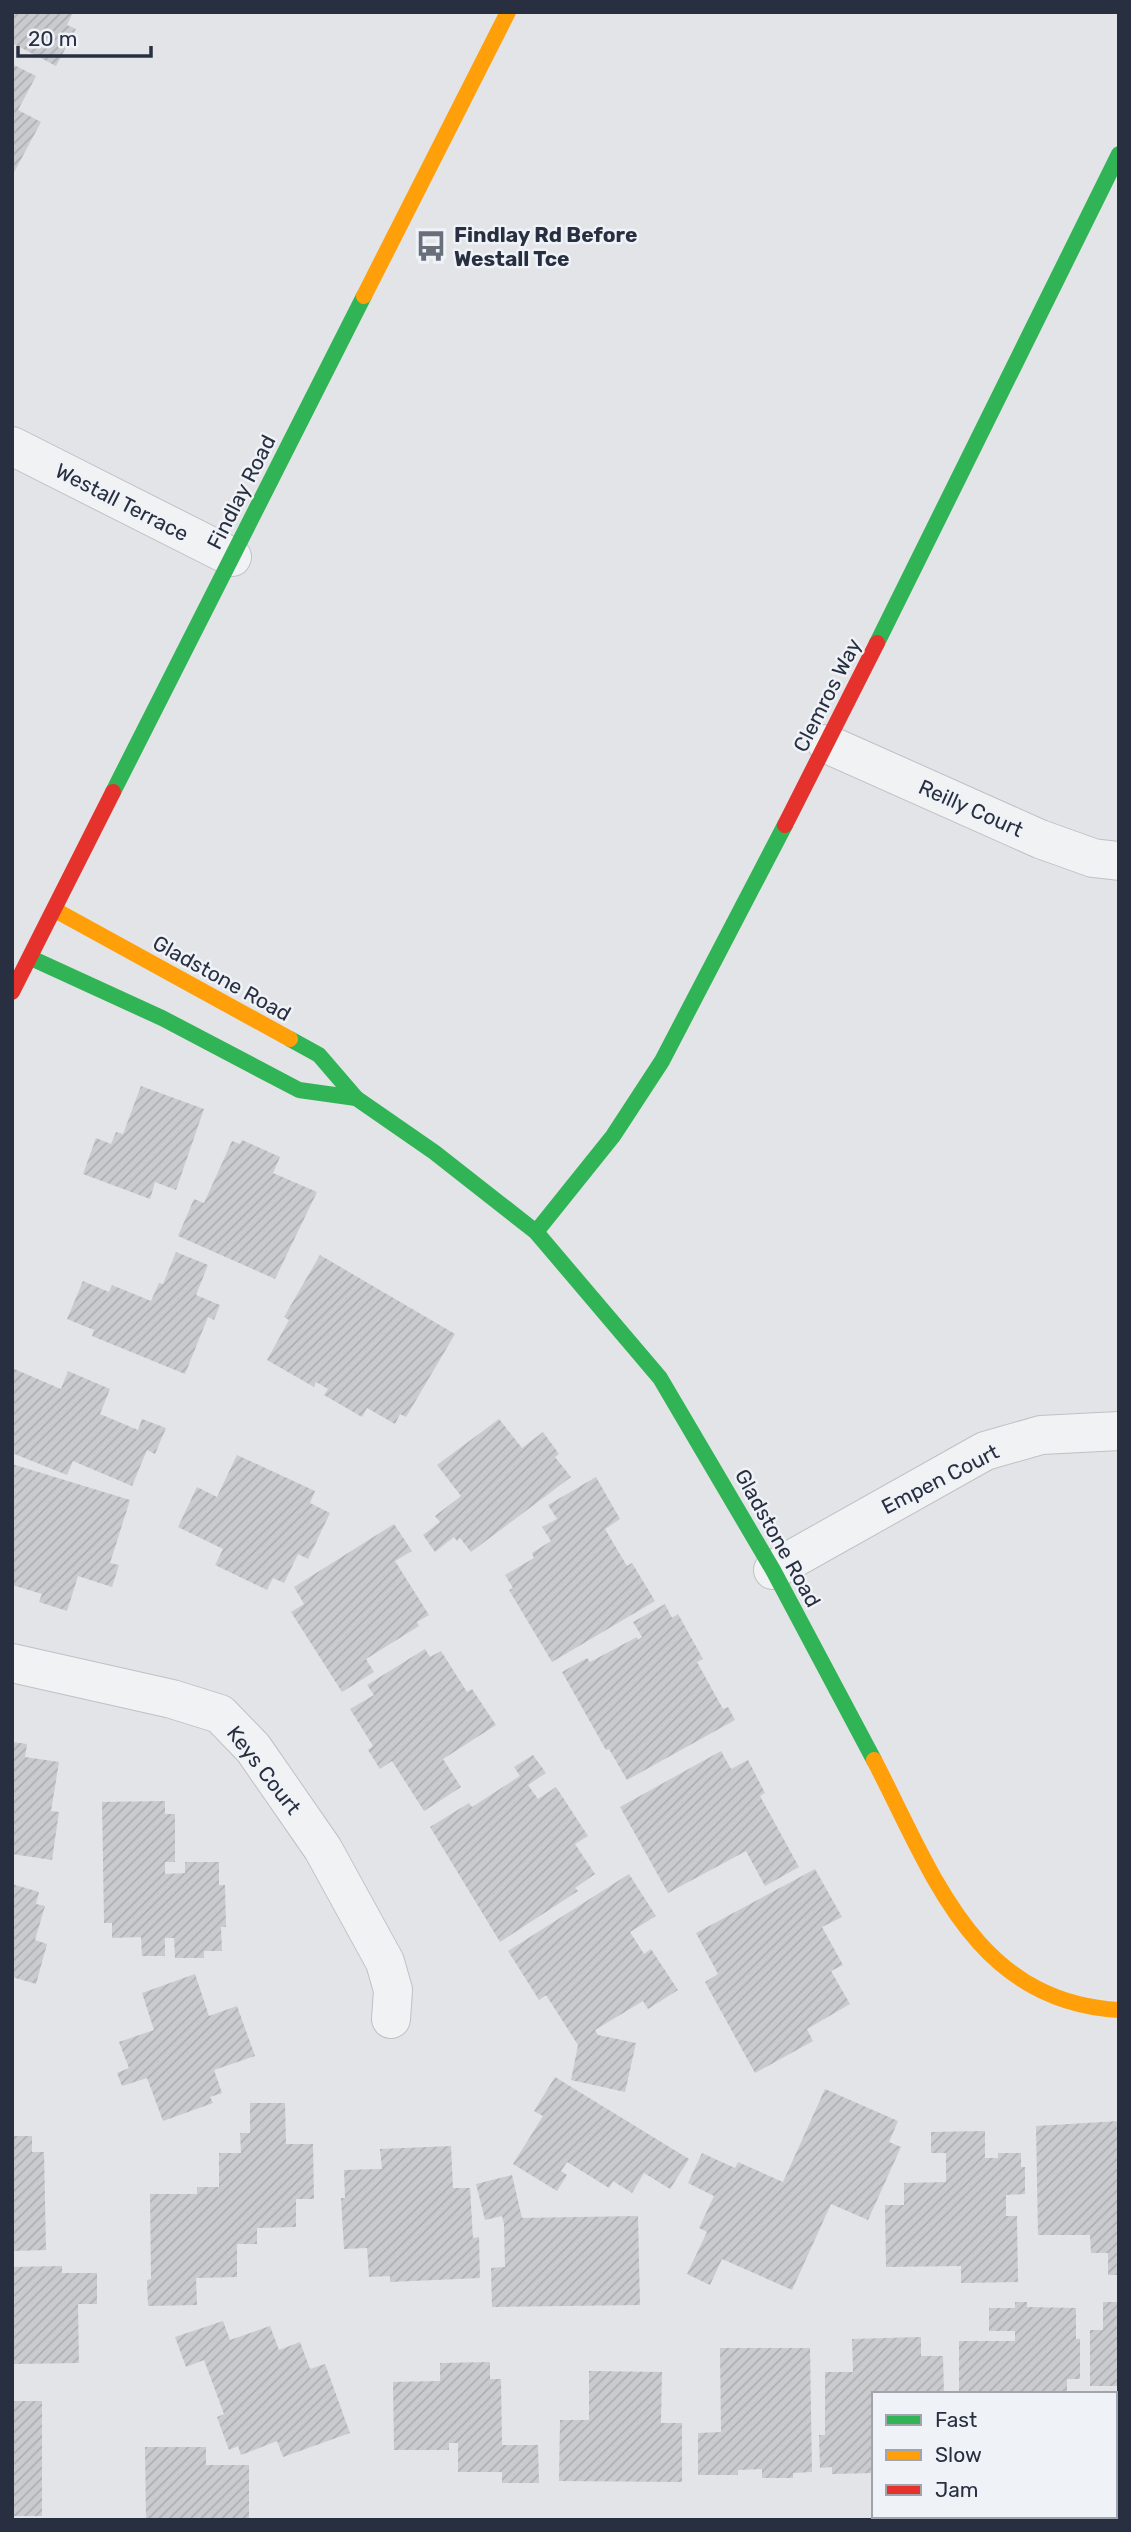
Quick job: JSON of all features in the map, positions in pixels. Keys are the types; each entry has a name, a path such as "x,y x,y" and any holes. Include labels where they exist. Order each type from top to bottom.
{"street":[{"name":"Findlay Road","path":"12,992 508,12"},
{"name":"Clemros Way","path":"536,1232 613,1136 662,1061 827,744 1119,154"},
{"name":"Westall Terrace","path":"12,446 232,557"},
{"name":"Reilly Court","path":"827,744 1040,839 1093,858 1119,861"},
{"name":"Gladstone Road","path":"55,910 318,1055 356,1098 434,1152 536,1232 660,1378 773,1570 959,1921 986,1954 1024,1984 1066,2002 1119,2010"},
{"name":"Gladstone Road","path":"30,958 162,1018 299,1090 356,1098"},
{"name":"Empen Court","path":"773,1570 985,1451 1041,1435 1119,1431"},
{"name":"Keys Court","path":"12,1663 172,1699 220,1714 253,1748 323,1849 385,1962 393,1990 391,2019"}],"building":[{"path":"12,12 73,12 67,25 76,29 56,66 12,43"},
{"path":"12,64 36,76 18,110 41,122 12,176"},
{"path":"141,1086 204,1109 176,1190 155,1182 150,1199 83,1174 96,1138 111,1144 116,1132 123,1134"},
{"path":"242,1140 280,1157 273,1173 317,1192 275,1279 178,1236 194,1199 204,1203 232,1141 240,1144"},
{"path":"176,1252 208,1265 196,1295 220,1305 214,1320 208,1317 185,1374 92,1336 94,1330 67,1319 83,1281 109,1292 112,1285 151,1301 159,1283 163,1284"},
{"path":"320,1255 455,1334 406,1417 400,1414 395,1424 367,1408 362,1417 324,1395 328,1389 316,1382 314,1387 267,1360 289,1320 284,1317"},
{"path":"12,1368 61,1389 68,1371 110,1389 100,1414 138,1430 142,1419 166,1428 155,1454 147,1450 132,1486 73,1461 67,1475 12,1453"},
{"path":"499,1419 522,1448 543,1432 559,1454 555,1457 571,1477 471,1552 460,1538 457,1541 454,1537 435,1552 423,1535 440,1522 435,1516 461,1496 437,1465"},
{"path":"237,1455 315,1491 310,1503 330,1513 308,1559 298,1554 284,1583 273,1578 267,1590 215,1565 223,1549 178,1527 197,1487 217,1497"},
{"path":"12,1464 130,1500 110,1563 119,1565 112,1587 78,1576 67,1611 39,1602 42,1594 12,1585"},
{"path":"596,1477 620,1519 605,1529 627,1566 632,1563 655,1601 552,1662 509,1590 513,1588 505,1575 534,1558 532,1553 551,1541 542,1527 557,1519 548,1505"},
{"path":"394,1524 412,1551 395,1561 429,1615 417,1622 419,1626 366,1659 374,1672 342,1692 291,1612 304,1604 294,1587"},
{"path":"665,1604 672,1618 678,1614 703,1659 697,1662 723,1709 728,1707 735,1720 627,1780 609,1749 606,1750 562,1672 587,1658 590,1662 637,1637 638,1640 642,1637 633,1622"},
{"path":"425,1649 430,1657 441,1651 467,1692 472,1689 496,1725 443,1759 461,1787 424,1811 392,1761 380,1769 368,1750 373,1746 350,1709 374,1695 367,1685"},
{"path":"12,1742 27,1744 25,1757 59,1762 51,1811 59,1812 52,1860 12,1854"},
{"path":"721,1751 731,1769 748,1760 765,1793 760,1796 799,1867 765,1886 746,1851 668,1893 620,1807"},
{"path":"533,1755 546,1773 528,1785 538,1799 556,1787 588,1836 575,1844 595,1874 575,1888 578,1891 500,1942 430,1827 469,1803 472,1807 520,1776 514,1767"},
{"path":"165,1801 165,1814 175,1814 175,1862 165,1862 165,1874 185,1873 185,1862 219,1862 219,1885 225,1885 226,1927 221,1927 222,1951 204,1951 204,1958 175,1958 174,1938 165,1938 165,1956 142,1956 141,1937 112,1938 112,1923 104,1923 102,1802"},
{"path":"815,1869 842,1917 822,1927 843,1965 831,1971 850,2004 807,2029 813,2041 755,2073 705,1982 718,1974 696,1933"},
{"path":"629,1874 656,1916 630,1932 644,1954 651,1949 678,1990 648,2009 643,2001 595,2030 598,2035 636,2043 625,2092 571,2080 578,2045 546,1995 539,2000 508,1951"},
{"path":"12,1884 39,1892 36,1904 45,1906 35,1940 47,1944 36,1984 12,1977"},
{"path":"195,1974 209,2016 237,2006 255,2056 214,2070 222,2093 210,2097 213,2103 163,2121 147,2078 122,2086 117,2073 129,2068 119,2042 154,2030 142,1993"},
{"path":"555,2077 689,2159 670,2189 644,2173 632,2193 613,2181 609,2188 567,2162 561,2171 567,2175 557,2191 513,2164 543,2116 534,2111"},
{"path":"825,2089 898,2121 889,2142 901,2147 868,2220 831,2204 792,2290 722,2259 710,2285 687,2274 707,2232 699,2228 714,2196 688,2183 702,2153 735,2168 738,2162 783,2182"},
{"path":"250,2103 285,2103 286,2144 313,2144 314,2199 296,2199 296,2227 257,2228 257,2244 237,2244 237,2277 196,2278 197,2305 148,2306 147,2280 151,2279 150,2194 197,2194 197,2187 219,2187 219,2153 241,2153 240,2133 250,2133"},
{"path":"1119,2121 1119,2275 1108,2275 1108,2253 1091,2253 1090,2235 1038,2235 1036,2126"},
{"path":"985,2131 985,2158 998,2158 998,2153 1021,2153 1021,2167 1025,2167 1025,2194 1006,2195 1006,2216 1017,2216 1018,2282 961,2283 961,2266 886,2267 885,2205 904,2205 904,2183 946,2182 946,2153 931,2153 931,2132"},
{"path":"12,2136 32,2136 32,2152 44,2152 46,2250 12,2251"},
{"path":"451,2146 453,2188 470,2188 473,2238 479,2237 480,2278 390,2282 390,2276 369,2277 367,2248 344,2249 341,2198 345,2198 344,2170 382,2169 380,2149"},
{"path":"512,2175 522,2218 638,2216 640,2305 492,2307 491,2268 505,2267 504,2224 502,2216 485,2220 476,2184"},
{"path":"62,2266 62,2273 97,2273 97,2304 78,2304 79,2363 12,2364 12,2267"},
{"path":"1015,2302 1027,2302 1027,2307 1076,2308 1076,2339 1080,2339 1080,2379 1067,2379 1067,2392 959,2392 959,2341 1015,2341 1015,2331 989,2331 989,2308 1015,2308"},
{"path":"1103,2302 1119,2302 1119,2386 1090,2386 1090,2330 1103,2330"},
{"path":"223,2321 230,2340 270,2326 279,2350 300,2342 310,2369 325,2364 350,2433 283,2457 277,2441 241,2455 238,2446 229,2450 217,2417 224,2414 204,2360 186,2367 175,2337"},
{"path":"921,2337 921,2356 943,2356 944,2392 872,2392 872,2473 832,2474 832,2467 820,2468 819,2435 825,2435 825,2372 853,2372 852,2339"},
{"path":"720,2348 810,2348 812,2472 793,2473 793,2478 762,2478 762,2469 738,2470 738,2475 698,2475 698,2433 721,2432"},
{"path":"490,2362 490,2379 501,2379 502,2445 538,2445 539,2483 502,2483 502,2472 458,2472 458,2443 449,2443 449,2450 394,2450 393,2382 440,2381 440,2363"},
{"path":"589,2371 662,2372 661,2423 682,2423 682,2482 559,2481 560,2420 589,2420"},
{"path":"12,2401 42,2401 42,2516 12,2516"},
{"path":"1117,2431 1119,2431 1117,2480"},
{"path":"145,2447 206,2447 206,2465 249,2465 249,2520 146,2520"}],"traffic: fast":[{"path":"877,643 1119,154"},
{"path":"113,792 364,296"},
{"path":"536,1232 613,1136 662,1061 785,825"},
{"path":"31,958 162,1018 299,1090 356,1098"},
{"path":"290,1039 319,1055 356,1098 434,1152 536,1232 660,1378 773,1570 874,1760"}],"traffic: slow":[{"path":"364,296 508,12"},
{"path":"55,910 290,1039"},
{"path":"874,1760 939,1886 964,1924 993,1957 1027,1983 1069,2002 1119,2010"}],"traffic: jam":[{"path":"785,825 877,643"},
{"path":"12,992 113,792"}],"place":[{"name":"Findlay Rd Before Westall Tce","path":"431,246"}]}
